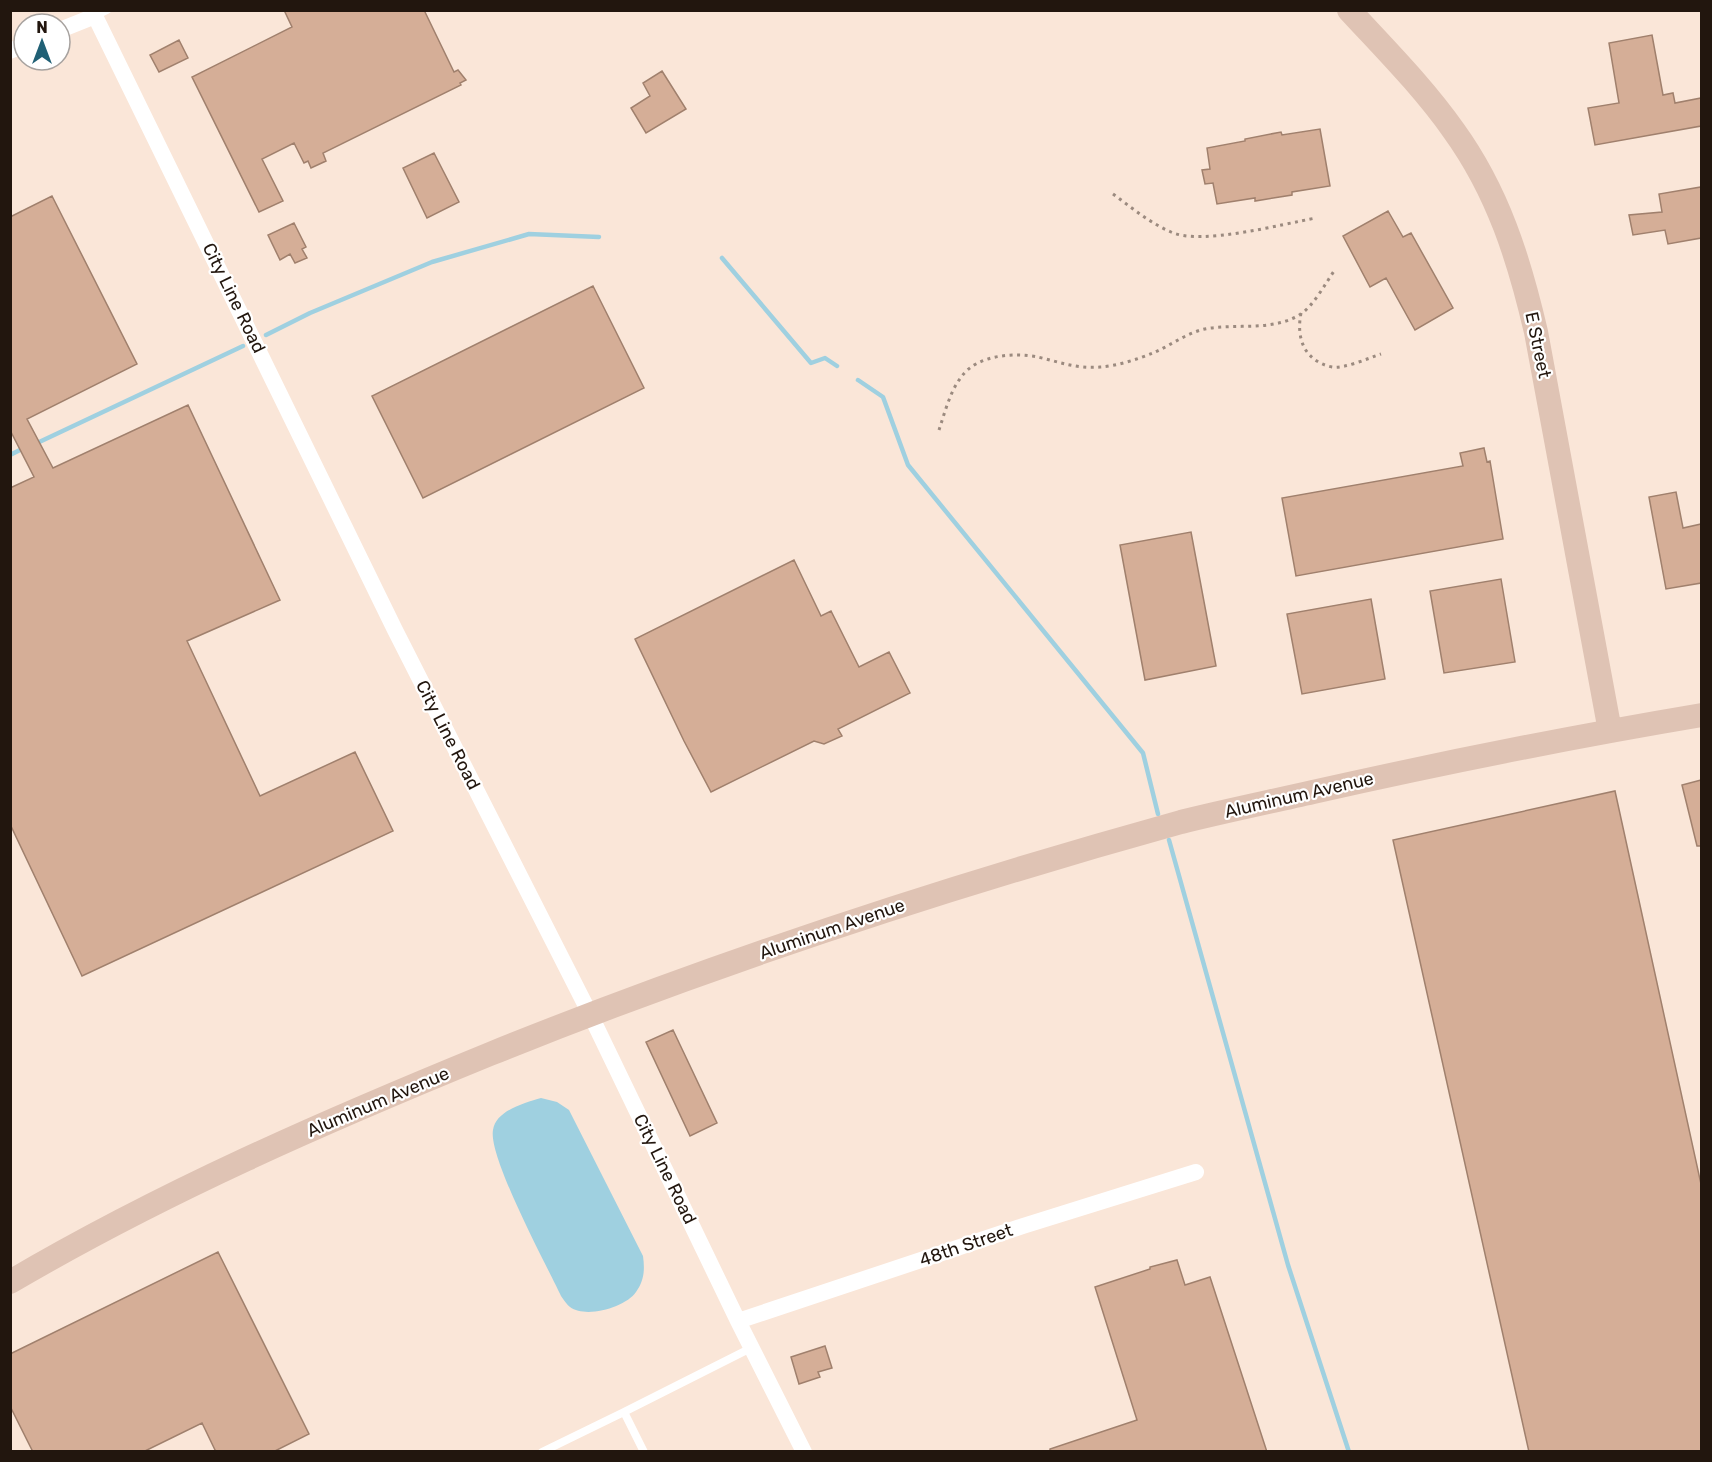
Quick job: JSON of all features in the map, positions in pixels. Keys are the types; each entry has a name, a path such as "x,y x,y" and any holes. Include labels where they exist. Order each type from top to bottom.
{"street":[{"name":"E Street","path":"1349,10 1405,71 1455,133 1485,183 1510,239 1526,289 1538,341 1610,731"},
{"path":"72,24 98,12"},
{"name":"City Line Road","path":"98,12 395,630 590,1014 751,1348 804,1452"},
{"name":"Aluminum Avenue","path":"10,1282 90,1237 210,1177 375,1101 590,1014 892,907 1185,821 1413,769 1701,716"},
{"name":"48th Street","path":"738,1321 1023,1226 1196,1172"}],"lane":[{"path":"542,1452 751,1348"},
{"path":"624,1412 644,1452"}],"path":[{"path":"1113,194 1146,218 1172,233 1193,238 1316,218"},
{"path":"939,430 951,395 963,374 986,358 1010,355 1036,356 1064,365 1101,367 1154,353 1172,342 1210,328 1251,327 1280,322 1302,313 1334,271"},
{"path":"1302,313 1299,326 1301,343 1311,357 1332,367 1344,366 1381,354"}],"water":[{"path":"541,1098 557,1102 569,1110 643,1256 643,1275 639,1288 631,1297 615,1307 586,1312 567,1304 532,1237 500,1163 494,1144 495,1123 512,1108"}],"building":[{"path":"284,10 424,10 454,72 458,70 466,80 460,83 461,85 323,153 326,161 311,168 308,161 304,163 294,143 262,159 283,201 259,212 192,77 292,27"},
{"path":"1652,35 1663,95 1673,93 1675,103 1701,98 1701,126 1595,145 1588,108 1619,103 1609,43"},
{"path":"179,40 188,58 159,72 150,55"},
{"path":"662,71 686,109 646,133 631,108 650,96 643,83"},
{"path":"1320,129 1330,186 1255,201 1255,198 1217,204 1213,183 1205,184 1202,170 1210,169 1207,148 1281,132 1282,135"},
{"path":"434,153 459,202 427,218 403,168"},
{"path":"1701,187 1701,238 1668,244 1665,230 1633,235 1629,215 1662,212 1659,194"},
{"path":"52,196 137,364 27,419 53,468 188,405 280,600 187,641 260,796 355,752 393,831 82,976 10,824 10,488 34,477 10,430 10,217"},
{"path":"1388,211 1403,237 1411,233 1453,308 1415,330 1386,278 1370,287 1343,236"},
{"path":"294,223 306,247 302,249 307,258 295,263 290,254 280,260 268,235"},
{"path":"593,286 644,388 423,498 372,396"},
{"path":"1484,448 1487,462 1490,461 1503,539 1296,576 1282,498 1463,466 1460,453"},
{"path":"1676,492 1683,528 1701,524 1701,583 1666,589 1649,497"},
{"path":"1191,532 1216,666 1145,680 1120,545"},
{"path":"794,560 821,616 831,611 859,667 889,652 910,693 838,729 842,736 824,744 814,741 711,792 635,639"},
{"path":"1501,579 1515,662 1444,673 1430,591"},
{"path":"1371,599 1385,679 1302,694 1287,614"},
{"path":"1701,780 1701,846 1697,846 1682,785"},
{"path":"1615,791 1701,1184 1701,1452 1529,1452 1393,840"},
{"path":"673,1030 717,1123 690,1136 646,1042"},
{"path":"218,1252 309,1434 273,1452 216,1452 202,1423 143,1452 33,1452 10,1406 10,1354"},
{"path":"1177,1260 1185,1285 1210,1277 1267,1452 1050,1452 1050,1449 1137,1420 1095,1287"},
{"path":"825,1346 832,1368 818,1372 820,1377 799,1384 791,1357"}],"waterway":[{"path":"266,335 310,313 432,262 529,234 599,237"},
{"path":"722,258 811,363 825,358 837,366"},
{"path":"35,444 243,346"},
{"path":"858,380 883,397 908,465 1143,753 1158,814"},
{"path":"10,455 24,448"},
{"path":"1169,840 1288,1265 1349,1452"}]}
